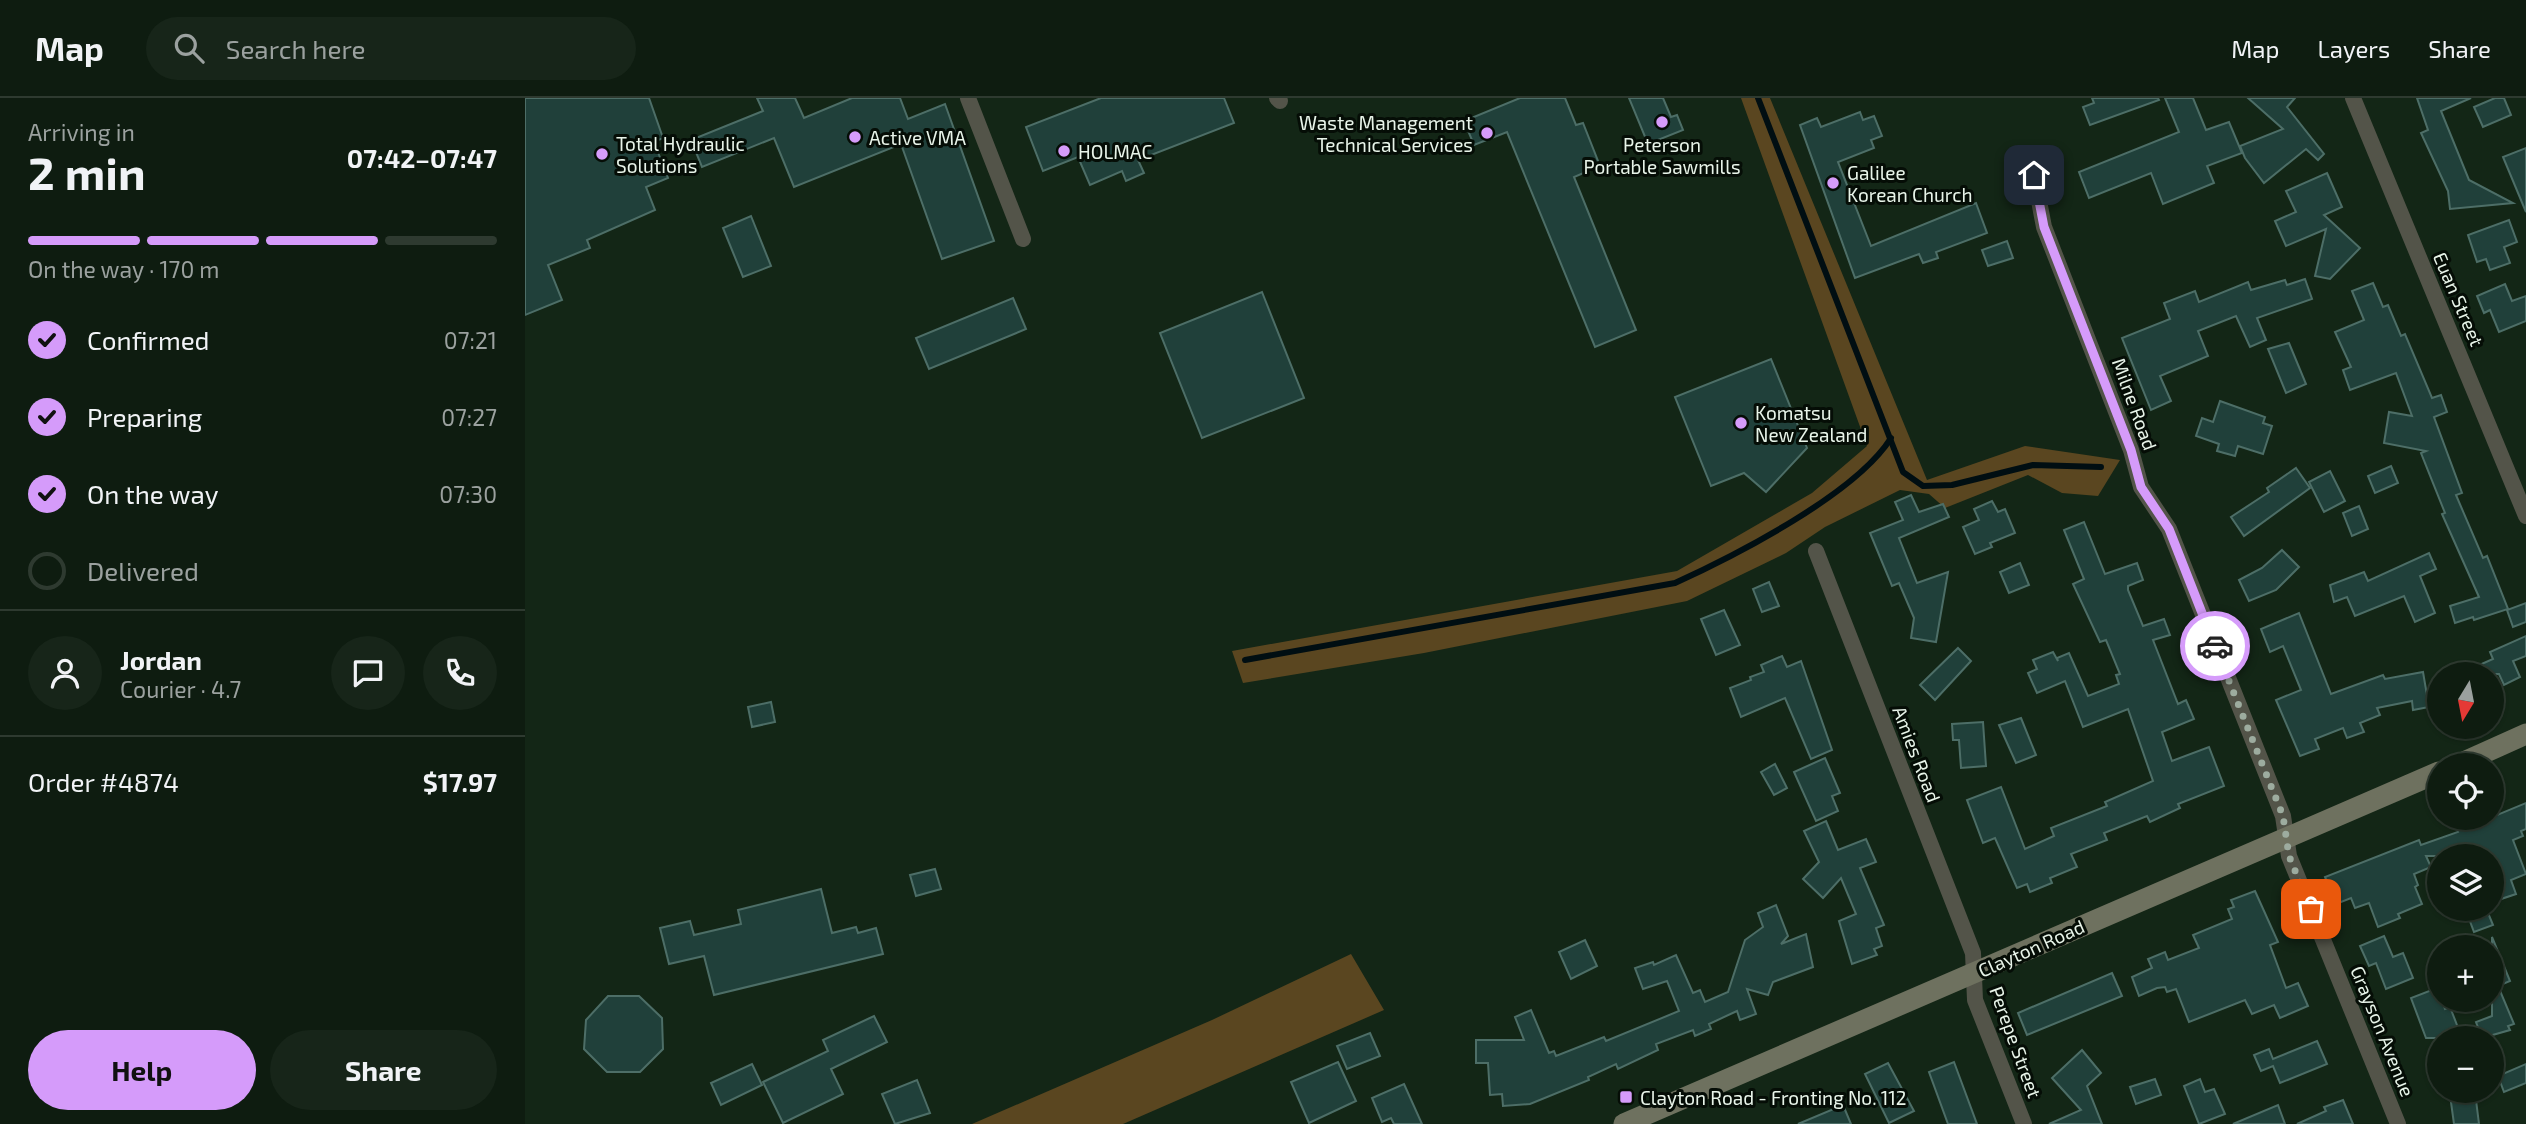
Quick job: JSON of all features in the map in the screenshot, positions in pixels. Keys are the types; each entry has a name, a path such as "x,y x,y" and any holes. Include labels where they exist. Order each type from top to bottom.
{"main road":[{"path":"2484,753 2526,734"},
{"name":"Clayton Road","path":"1624,1124 2427,777"}],"street":[{"path":"968,98 1023,239"},
{"name":"Euan Street","path":"2353,98 2526,516"},
{"name":"Milne Road","path":"2034,175 2044,227 2131,450 2141,487 2169,529 2283,816 2286,836"},
{"name":"Amies Road","path":"1816,551 1973,953 1973,973"},
{"name":"Grayson Avenue","path":"2286,836 2291,861 2398,1124"},
{"name":"Perepe Street","path":"1973,973 1975,1000 2024,1124"}],"shaded area":[{"path":"1741,98 1770,98 1927,480 2025,446 2120,460 2098,496 2062,493 2028,475 1945,508 1929,494 1900,490 1825,527 1786,553 1687,601 1424,653 1243,683 1232,651 1677,571 1812,493 1867,446"},
{"path":"1351,954 1384,1010 1123,1124 972,1124 1212,1020"}],"building":[{"path":"525,98 649,98 663,138 654,142 668,178 646,187 655,210 587,240 590,248 548,265 562,300 525,315"},
{"path":"757,98 795,98 804,118 852,98 900,98 908,119 945,104 994,241 942,259 901,144 794,187 774,138 702,167 691,140 763,111"},
{"path":"1101,98 1224,98 1234,123 1138,160 1144,173 1126,181 1122,171 1090,185 1078,157 1043,171 1026,127"},
{"path":"1520,98 1565,98 1576,125 1583,123 1600,166 1574,177 1636,330 1595,347 1507,132 1474,145 1464,121"},
{"name":"Peterson Portable Sawmills","path":"1629,98 1663,98 1671,117 1677,115 1683,130 1648,144"},
{"path":"2092,98 2159,100 2090,125 2083,107 2094,103"},
{"path":"2165,98 2193,98 2206,130 2229,122 2242,153 2207,166 2214,183 2163,204 2151,173 2089,198 2079,172 2179,132"},
{"path":"2248,98 2295,98 2287,107 2324,154 2318,160 2306,149 2264,183 2245,158 2240,146 2283,129"},
{"path":"2417,98 2471,98 2441,111 2469,180 2513,203 2450,209 2448,191 2421,133 2428,130"},
{"path":"2495,98 2504,98 2511,115 2483,127 2474,107"},
{"path":"1860,112 1863,120 1874,116 1882,136 1871,140 1874,148 1838,162 1871,246 1976,203 1987,233 1936,252 1938,258 1923,263 1919,254 1855,278 1800,125 1817,118 1821,127"},
{"path":"2526,148 2526,212 2503,157"},
{"path":"2327,173 2342,207 2324,215 2360,248 2330,279 2315,276 2326,229 2286,246 2275,221 2296,212 2286,191"},
{"path":"751,216 771,266 743,277 723,228"},
{"path":"2509,220 2517,242 2504,247 2510,263 2490,270 2486,259 2477,262 2468,235"},
{"path":"2007,241 2013,258 1988,266 1982,250"},
{"path":"2305,279 2312,299 2257,318 2266,340 2250,347 2236,316 2198,331 2208,356 2160,376 2171,401 2151,410 2122,338 2170,319 2164,303 2195,291 2199,302 2248,282 2251,290 2285,280 2287,285"},
{"path":"2373,283 2383,307 2388,305 2401,336 2405,334 2432,398 2441,395 2447,412 2434,417 2462,493 2456,495 2483,558 2487,556 2508,609 2455,623 2450,606 2479,597 2442,514 2445,513 2421,453 2426,451 2384,443 2389,412 2412,416 2396,373 2350,390 2343,370 2351,367 2335,332 2364,320 2352,291"},
{"path":"2505,284 2512,301 2526,296 2526,321 2499,332 2490,310 2484,313 2477,296"},
{"path":"1262,292 1304,398 1202,438 1160,333"},
{"path":"1013,298 1026,329 929,369 916,338"},
{"path":"2289,343 2306,384 2286,393 2268,349"},
{"name":"Komatsu New Zealand","path":"1771,359 1807,448 1766,492 1744,473 1711,486 1675,397"},
{"path":"2220,401 2265,417 2263,423 2272,426 2263,454 2238,446 2235,456 2217,451 2219,444 2196,436 2202,418 2213,422"},
{"path":"2391,466 2398,483 2375,493 2368,476"},
{"path":"2296,468 2310,488 2244,536 2231,517 2269,492 2267,488"},
{"path":"2330,471 2345,501 2324,512 2309,482"},
{"path":"1911,495 1919,512 1943,504 1949,517 1899,538 1917,583 1948,572 1936,642 1911,638 1914,618 1899,583 1892,586 1870,533 1903,520 1895,502"},
{"path":"1992,501 1998,512 2005,509 2015,533 1990,543 1992,547 1975,554 1963,527 1979,520 1974,509"},
{"path":"2359,506 2368,529 2352,536 2343,513"},
{"path":"2084,522 2105,574 2137,563 2143,580 2128,586 2128,590 2143,626 2164,619 2170,635 2153,640 2178,704 2186,700 2194,719 2162,732 2172,761 2209,747 2224,786 2178,804 2180,808 2150,822 2147,816 2104,833 2107,840 2071,854 2077,867 2050,878 2052,883 2030,892 2027,884 2017,888 1995,838 1983,843 1967,800 2001,787 2025,849 2054,836 2051,828 2107,806 2105,802 2153,781 2128,709 2083,727 2065,681 2037,693 2028,673 2037,669 2033,660 2053,652 2058,661 2057,658 2069,653 2088,696 2119,684 2116,675 2120,674 2106,640 2100,642 2073,584 2084,579 2064,530"},
{"path":"2282,550 2299,567 2276,590 2249,601 2239,580 2262,568"},
{"path":"2429,553 2436,569 2420,576 2435,613 2415,622 2404,596 2355,616 2347,597 2334,602 2330,585 2364,572 2368,581"},
{"path":"2020,563 2029,585 2009,593 2000,572"},
{"path":"1769,582 1779,606 1762,612 1753,589"},
{"path":"2526,603 2526,622 2513,627 2507,610"},
{"path":"1724,610 1740,645 1716,655 1701,619"},
{"path":"2299,613 2331,694 2383,675 2385,679 2423,672 2427,707 2413,710 2412,701 2377,708 2380,715 2360,723 2364,732 2347,738 2343,728 2315,739 2319,749 2300,756 2276,700 2301,690 2283,646 2270,652 2261,629"},
{"path":"2526,636 2526,656 2513,661 2520,677 2504,685 2504,662 2486,662 2493,659 2490,652"},
{"path":"1958,648 1971,661 1935,700 1920,685"},
{"path":"1782,656 1787,667 1801,661 1832,750 1811,759 1785,698 1741,717 1730,688 1764,672 1761,665"},
{"path":"771,702 775,722 752,727 748,707"},
{"path":"2021,718 2036,755 2016,763 1999,725"},
{"path":"1983,722 1986,766 1961,768 1959,740 1953,740 1952,724"},
{"path":"1825,758 1840,793 1832,796 1838,811 1816,821 1794,772"},
{"path":"1775,764 1787,788 1774,795 1761,772"},
{"path":"2526,803 2526,829 2521,831 2523,836 2513,840 2526,874 2511,880 2516,894 2504,898 2504,844 2427,844 2427,869 2414,874 2418,885 2415,887 2422,904 2398,914 2400,918 2378,927 2369,903 2355,908 2351,898 2336,904 2325,877 2419,840 2421,845 2458,832 2457,830 2504,830 2504,812"},
{"path":"1826,821 1838,850 1866,839 1876,862 1860,868 1884,925 1876,928 1882,946 1874,949 1877,955 1852,964 1839,921 1856,914 1841,878 1823,898 1803,879 1819,862 1804,831"},
{"path":"935,869 941,889 916,896 910,875"},
{"path":"821,889 832,933 856,927 858,933 876,928 883,954 714,995 704,956 669,964 660,928 690,921 694,935 741,924 738,910"},
{"path":"2255,891 2278,942 2270,945 2286,988 2298,983 2308,1006 2280,1018 2274,1005 2252,1014 2245,1000 2189,1022 2176,989 2167,992 2165,987 2157,988 2139,996 2132,977 2152,968 2148,959 2165,952 2168,960 2199,948 2193,935 2232,919 2228,909 2234,907 2231,900"},
{"path":"1776,905 1788,936 1781,944 1806,934 1813,967 1773,982 1768,995 1747,989 1756,1014 1740,1020 1737,1011 1709,1024 1711,1029 1695,1036 1693,1030 1656,1044 1658,1050 1618,1069 1616,1064 1588,1077 1589,1080 1530,1104 1503,1106 1502,1094 1490,1095 1488,1063 1476,1063 1476,1040 1524,1040 1515,1017 1531,1010 1549,1053 1554,1051 1556,1056 1604,1037 1606,1041 1679,1011 1667,981 1643,989 1635,968 1653,962 1654,965 1676,955 1693,993 1700,990 1705,1002 1728,992 1745,940 1763,927 1758,913"},
{"path":"2470,921 2491,921 2493,925 2474,932"},
{"path":"2384,936 2393,957 2403,953 2413,978 2386,989 2376,963 2369,966 2360,946"},
{"path":"1585,940 1597,966 1571,979 1559,952"},
{"path":"2504,966 2510,981 2504,984"},
{"path":"2112,973 2122,996 2027,1035 2018,1013"},
{"path":"2427,992 2427,1012 2452,1012 2457,1026 2427,1026 2426,1038 2411,998"},
{"path":"608,996 639,996 662,1018 663,1049 640,1072 607,1072 584,1049 586,1020"},
{"path":"2504,1000 2514,1024 2508,1026 2510,1030 2504,1032 2504,1026 2478,1026 2476,1022 2492,1016 2492,1012 2504,1012"},
{"path":"874,1016 887,1042 831,1069 843,1094 783,1123 763,1082 828,1051 823,1040"},
{"path":"1370,1033 1380,1056 1347,1069 1337,1046"},
{"path":"2317,1041 2327,1064 2280,1083 2273,1066 2261,1071 2254,1055 2269,1049 2273,1059"},
{"path":"2082,1050 2101,1073 2087,1086 2102,1124 2049,1124 2081,1110 2052,1078"},
{"path":"1338,1062 1356,1101 1309,1123 1291,1082"},
{"path":"1954,1062 1977,1124 1948,1124 1929,1072"},
{"path":"1888,1063 1914,1111 1889,1123 1865,1074"},
{"path":"752,1064 762,1085 721,1105 711,1083"},
{"path":"2526,1064 2526,1083 2504,1092 2504,1073"},
{"path":"2155,1079 2161,1095 2136,1104 2130,1087"},
{"path":"2200,1079 2205,1092 2214,1089 2225,1114 2199,1124 2184,1086"},
{"path":"917,1080 930,1113 895,1124 882,1094"},
{"path":"1404,1084 1422,1124 1394,1124 1391,1118 1382,1122 1372,1098"},
{"path":"2343,1100 2353,1124 2297,1124 2326,1111 2324,1107"},
{"path":"2451,1103 2476,1103 2479,1124 2454,1124"},
{"path":"1843,1105 1851,1124 1798,1124"},
{"path":"2278,1105 2285,1124 2233,1124"}],"waterway":[{"path":"1758,98 1903,472 1923,486 1952,485 2033,465 2101,467"},
{"path":"1245,660 1675,583 1761,540 1823,501 1874,459 1891,438"}],"way so far":[{"path":"2215,646 2283,816 2289,856 2311,909"}],"place":[{"name":"Peterson Portable Sawmills","path":"1662,122"},
{"name":"Waste Management Technical Services","path":"1487,133"},
{"name":"Active VMA","path":"855,137"},
{"name":"HOLMAC","path":"1064,151"},
{"name":"Total Hydraulic Solutions","path":"602,154"},
{"name":"Galilee Korean Church","path":"1833,183"},
{"name":"Komatsu New Zealand","path":"1741,423"},
{"name":"Clayton Road - Fronting No. 112","path":"1626,1097"}],"route":[{"path":"2034,175 2044,227 2131,450 2141,487 2169,529 2215,646"}]}
